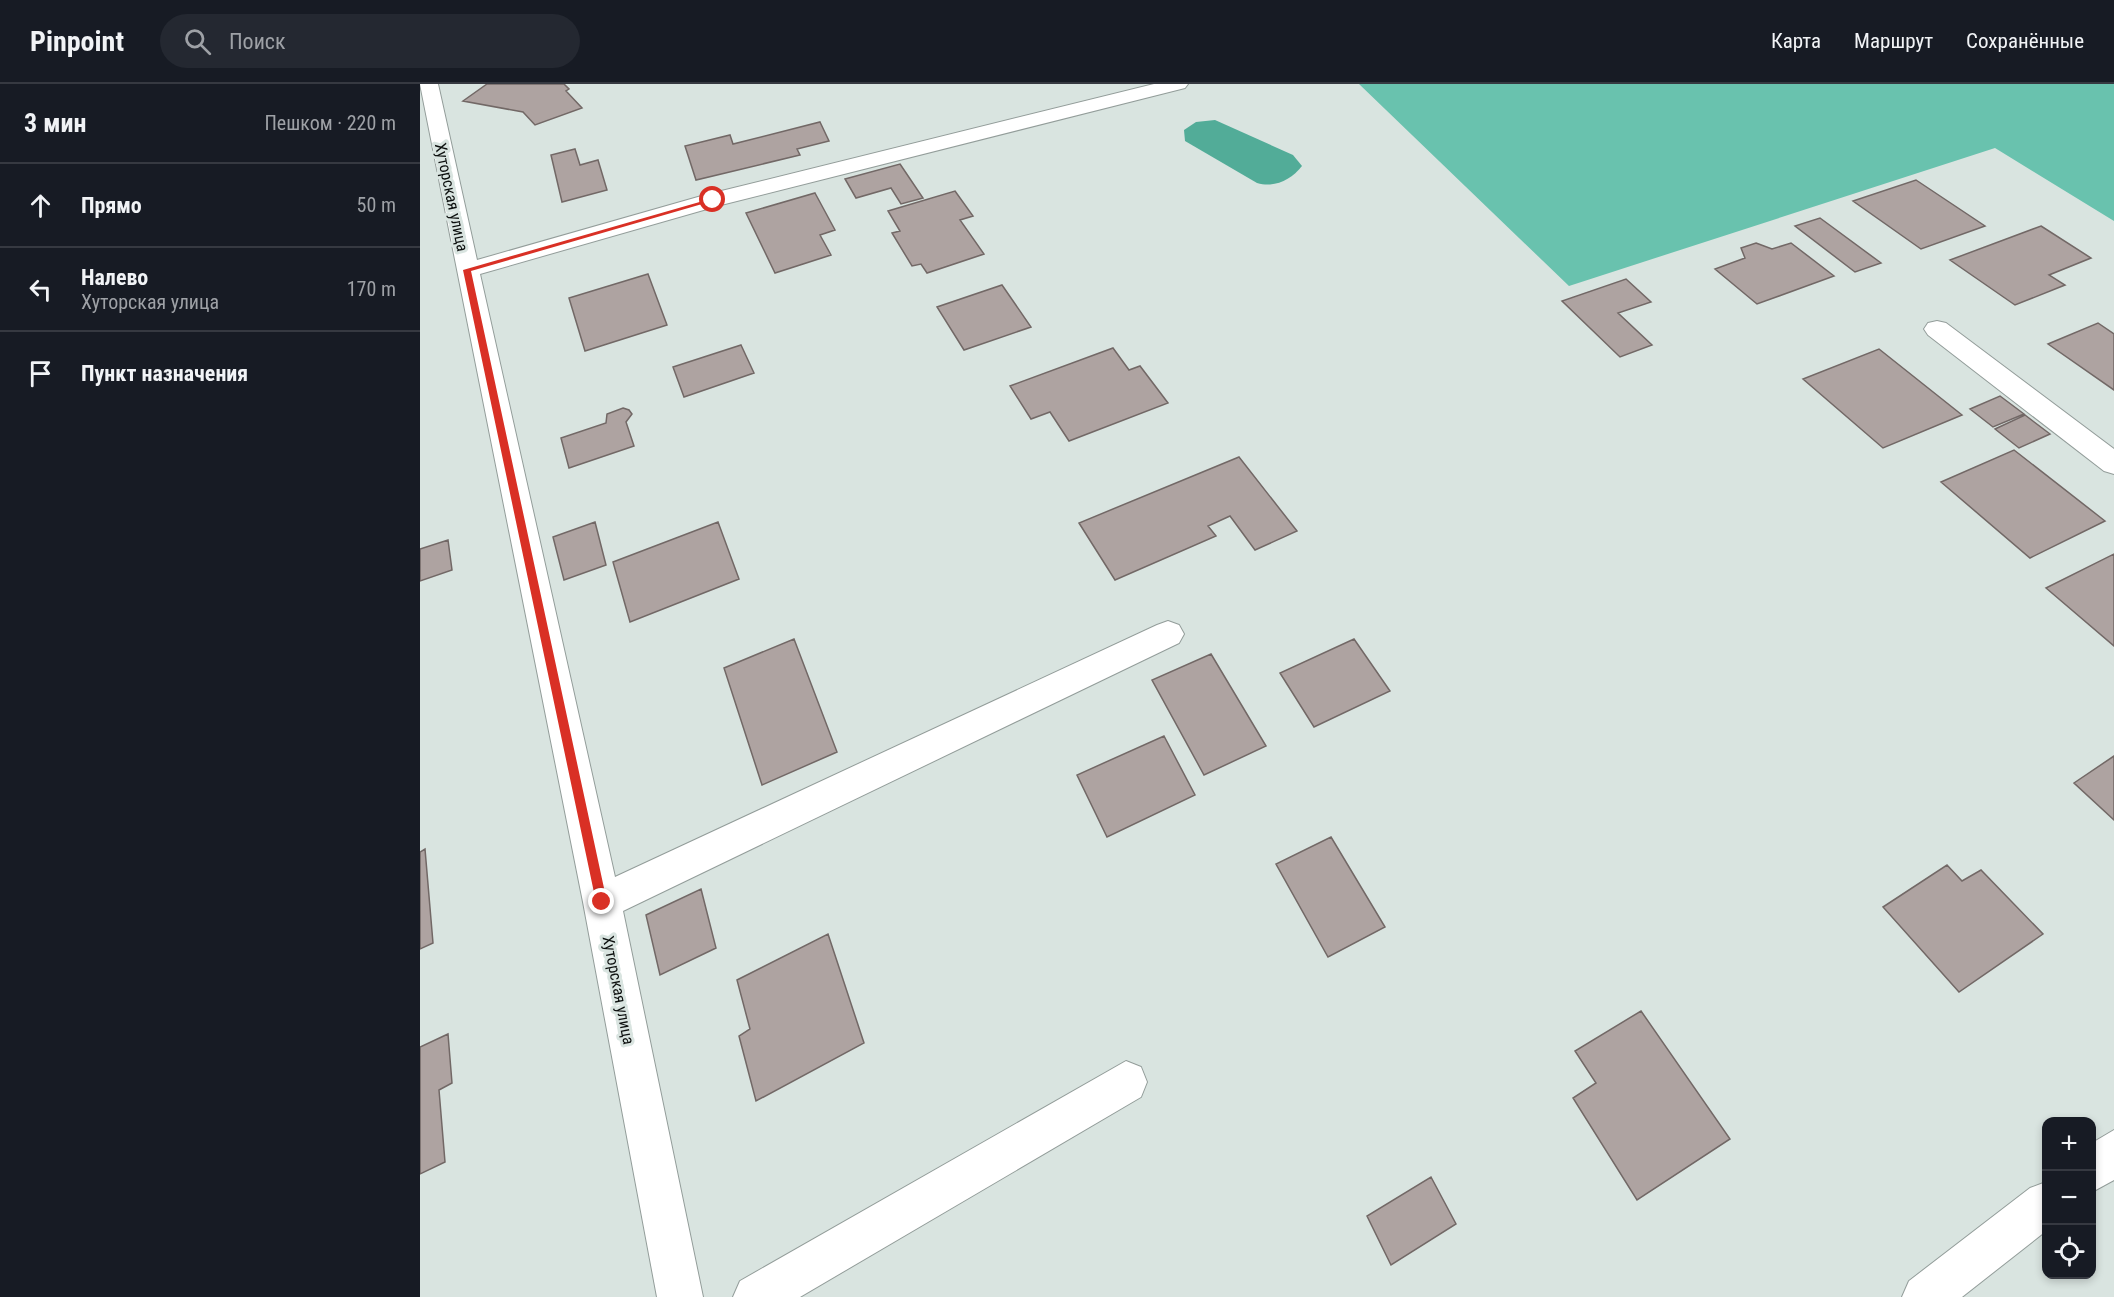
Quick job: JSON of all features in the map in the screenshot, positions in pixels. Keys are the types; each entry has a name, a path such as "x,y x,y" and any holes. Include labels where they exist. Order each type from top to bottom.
{"street":[{"name":"Хуторская улица","path":"428,84 437,172 467,270 602,902 680,1297"},
{"path":"467,270 713,200 1178,84"},
{"path":"1937,329 2114,464"},
{"path":"602,902 1168,634"},
{"path":"756,1297 1126,1082"},
{"path":"2096,1166 2114,1152"},
{"path":"1925,1297 2042,1207"}],"shaded area":[{"path":"1359,84 2114,84 2114,221 1995,148 1569,286"},
{"path":"1215,120 1293,155 1302,166 1282,182 1257,183 1185,141 1184,130 1196,122"}],"building":[{"path":"487,84 564,84 569,89 566,91 582,108 535,125 523,112 463,101"},
{"path":"820,122 829,141 797,149 800,155 696,180 685,146 730,135 733,144"},
{"path":"575,149 580,165 598,160 607,190 562,202 551,155"},
{"path":"900,164 923,198 901,204 891,188 856,198 845,179"},
{"path":"1916,180 1985,226 1921,249 1853,201"},
{"path":"955,191 973,216 960,220 984,254 927,273 921,264 912,266 892,233 900,231 888,211"},
{"path":"815,193 835,230 820,235 831,255 775,273 746,213"},
{"path":"1820,218 1881,263 1855,272 1795,226"},
{"path":"2041,226 2091,258 2049,275 2065,285 2015,305 1950,260"},
{"path":"1756,243 1772,249 1791,243 1834,276 1757,304 1715,269 1745,258 1741,248"},
{"path":"648,274 667,325 585,351 569,298"},
{"path":"1626,279 1651,302 1618,313 1652,345 1620,357 1562,301"},
{"path":"1002,285 1031,327 964,350 937,307"},
{"path":"2098,323 2114,334 2114,390 2048,344"},
{"path":"741,345 754,373 684,397 673,367"},
{"path":"1113,348 1129,370 1140,366 1168,403 1069,441 1050,412 1031,419 1010,386"},
{"path":"1879,349 1962,415 1883,448 1803,379"},
{"path":"2000,396 2024,414 1993,427 1970,409"},
{"path":"623,408 632,414 626,422 634,446 569,468 561,438 606,423 607,414"},
{"path":"2025,415 2050,434 2019,448 1995,429"},
{"path":"2014,450 2105,521 2030,558 1941,482"},
{"path":"1239,457 1297,531 1255,550 1230,516 1208,526 1216,536 1115,580 1079,523"},
{"path":"595,522 606,565 564,580 553,537"},
{"path":"718,522 739,579 630,622 613,562"},
{"path":"448,540 452,570 420,581 420,549"},
{"path":"2114,554 2114,646 2046,588"},
{"path":"794,639 837,752 762,785 724,668"},
{"path":"1354,639 1390,691 1314,727 1280,673"},
{"path":"1211,654 1266,746 1204,775 1152,680"},
{"path":"1164,736 1195,795 1107,837 1077,775"},
{"path":"2114,756 2114,820 2074,783"},
{"path":"1331,837 1385,927 1328,957 1276,864"},
{"path":"425,849 433,943 420,949 420,852"},
{"path":"1947,865 1962,881 1981,870 2043,934 1959,992 1883,907"},
{"path":"701,889 716,948 660,975 646,915"},
{"path":"828,934 864,1043 756,1101 739,1036 750,1029 737,980"},
{"path":"1641,1011 1730,1139 1637,1200 1573,1098 1596,1083 1575,1051"},
{"path":"448,1034 452,1083 439,1090 445,1162 420,1174 420,1047"},
{"path":"1431,1177 1456,1224 1391,1265 1367,1216"}],"route":[{"path":"602,902 467,270 713,200"}]}
